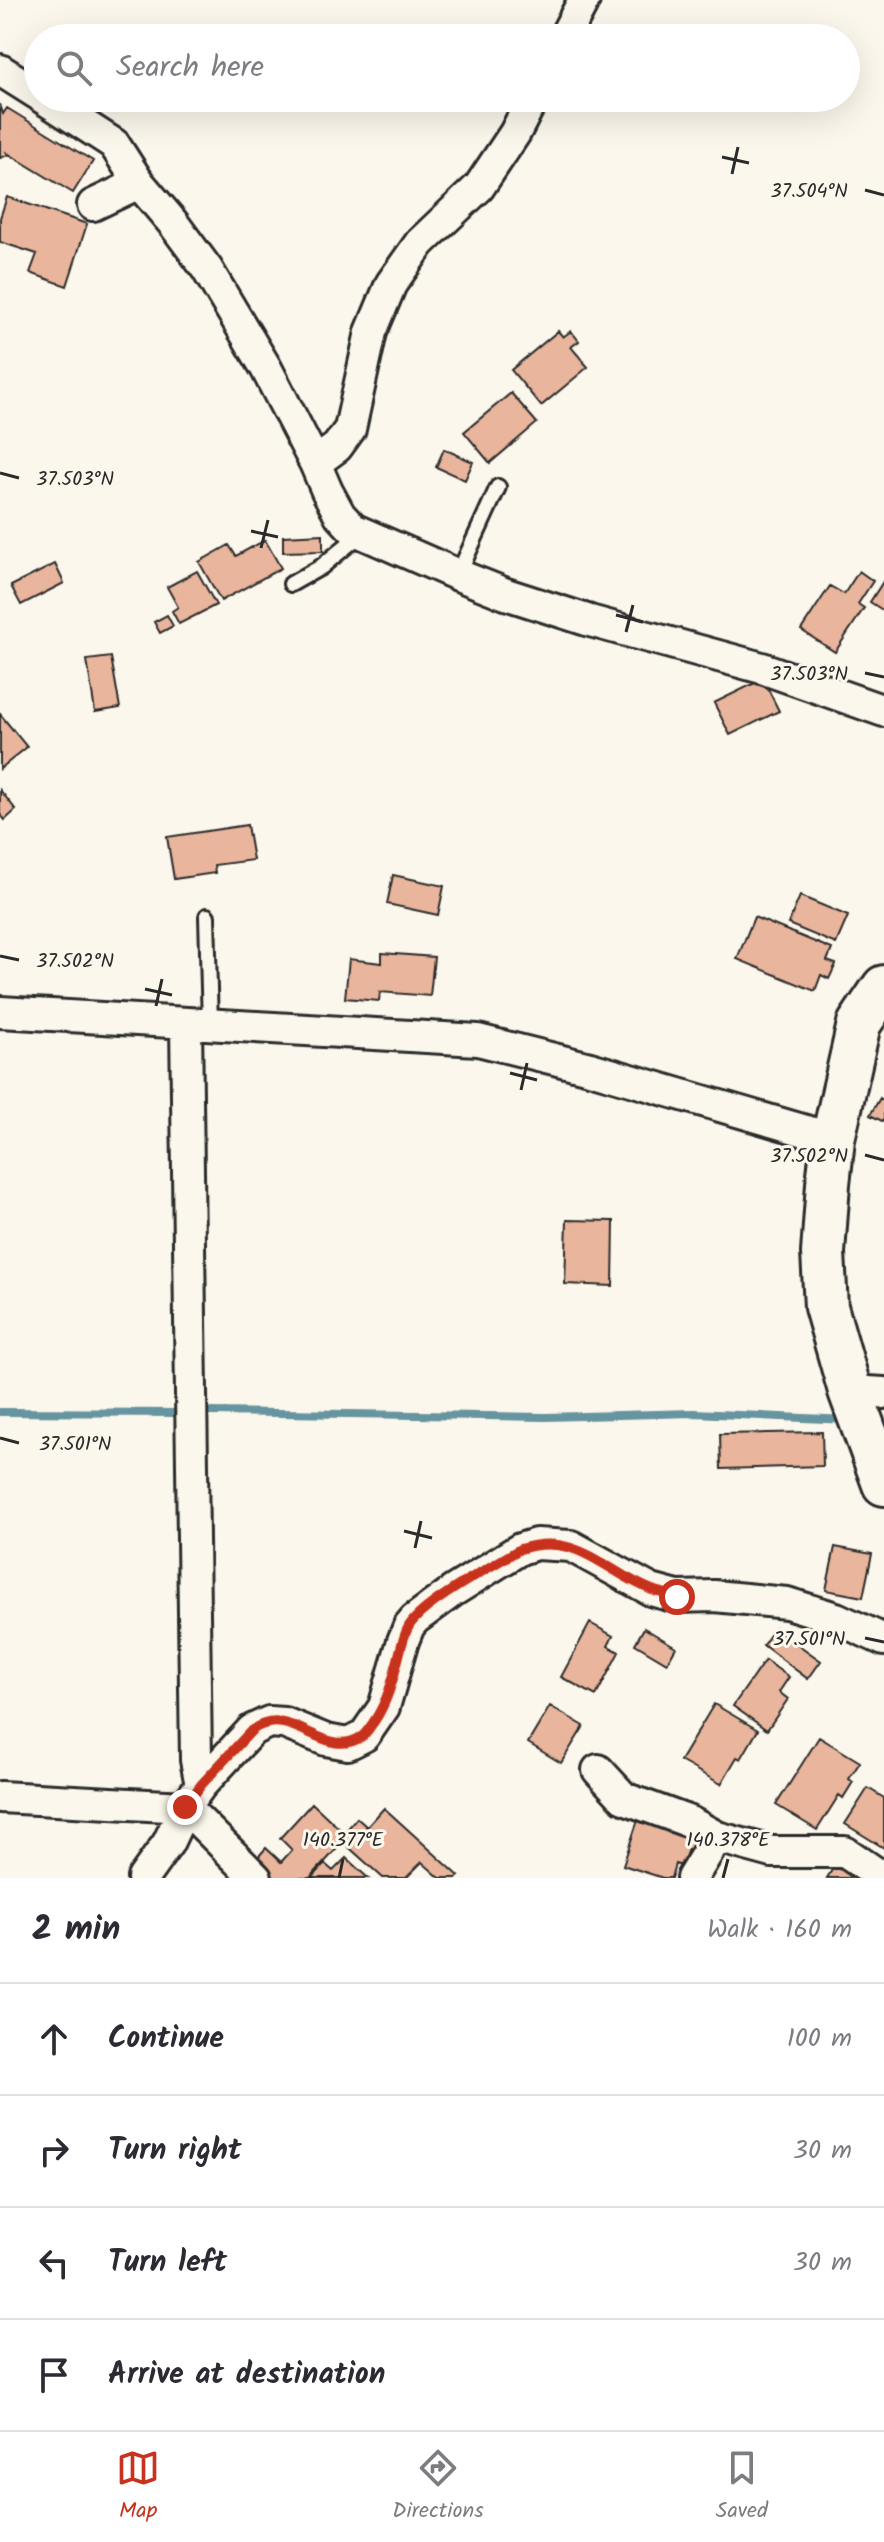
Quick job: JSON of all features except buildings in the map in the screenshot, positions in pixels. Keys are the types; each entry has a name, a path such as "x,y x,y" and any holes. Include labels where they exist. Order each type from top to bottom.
{"main road":[{"path":"884,987 859,1024 833,1139 823,1253 826,1307 863,1406 884,1484"}],"street":[{"path":"571,24 584,0"},
{"path":"0,70 24,85"},
{"path":"65,112 114,144 139,183 207,269 266,368 340,515 353,529 458,575 590,621 762,668 884,711"},
{"path":"315,463 337,447 350,429 371,332 391,284 406,259 479,187 526,112"},
{"path":"93,205 139,183"},
{"path":"0,1011 478,1040 590,1068 833,1139"},
{"path":"198,1024 196,1760 193,1796 256,1878"},
{"path":"143,1878 168,1843 193,1796 252,1730 269,1722 284,1723 326,1740 348,1744 364,1736 384,1707 403,1641 415,1619 520,1549 536,1544 571,1546 651,1590 677,1597 714,1596 787,1603 836,1618 884,1640"},
{"path":"598,1770 624,1798 690,1822 717,1837 772,1852 845,1852 883,1878"},
{"path":"0,1797 193,1796"},
{"path":"692,1878 717,1837"}],"lane":[{"path":"458,575 498,487"},
{"path":"291,584 321,567 362,532"},
{"path":"198,1024 207,916"}],"waterway":[{"path":"0,1412 179,1413"},
{"path":"209,1412 545,1417 694,1413 848,1420"}],"route":[{"path":"185,1807 201,1785 261,1724 276,1721 326,1740 348,1744 364,1736 384,1707 409,1626 453,1591 520,1549 536,1544 571,1546 651,1590 677,1597"}]}
